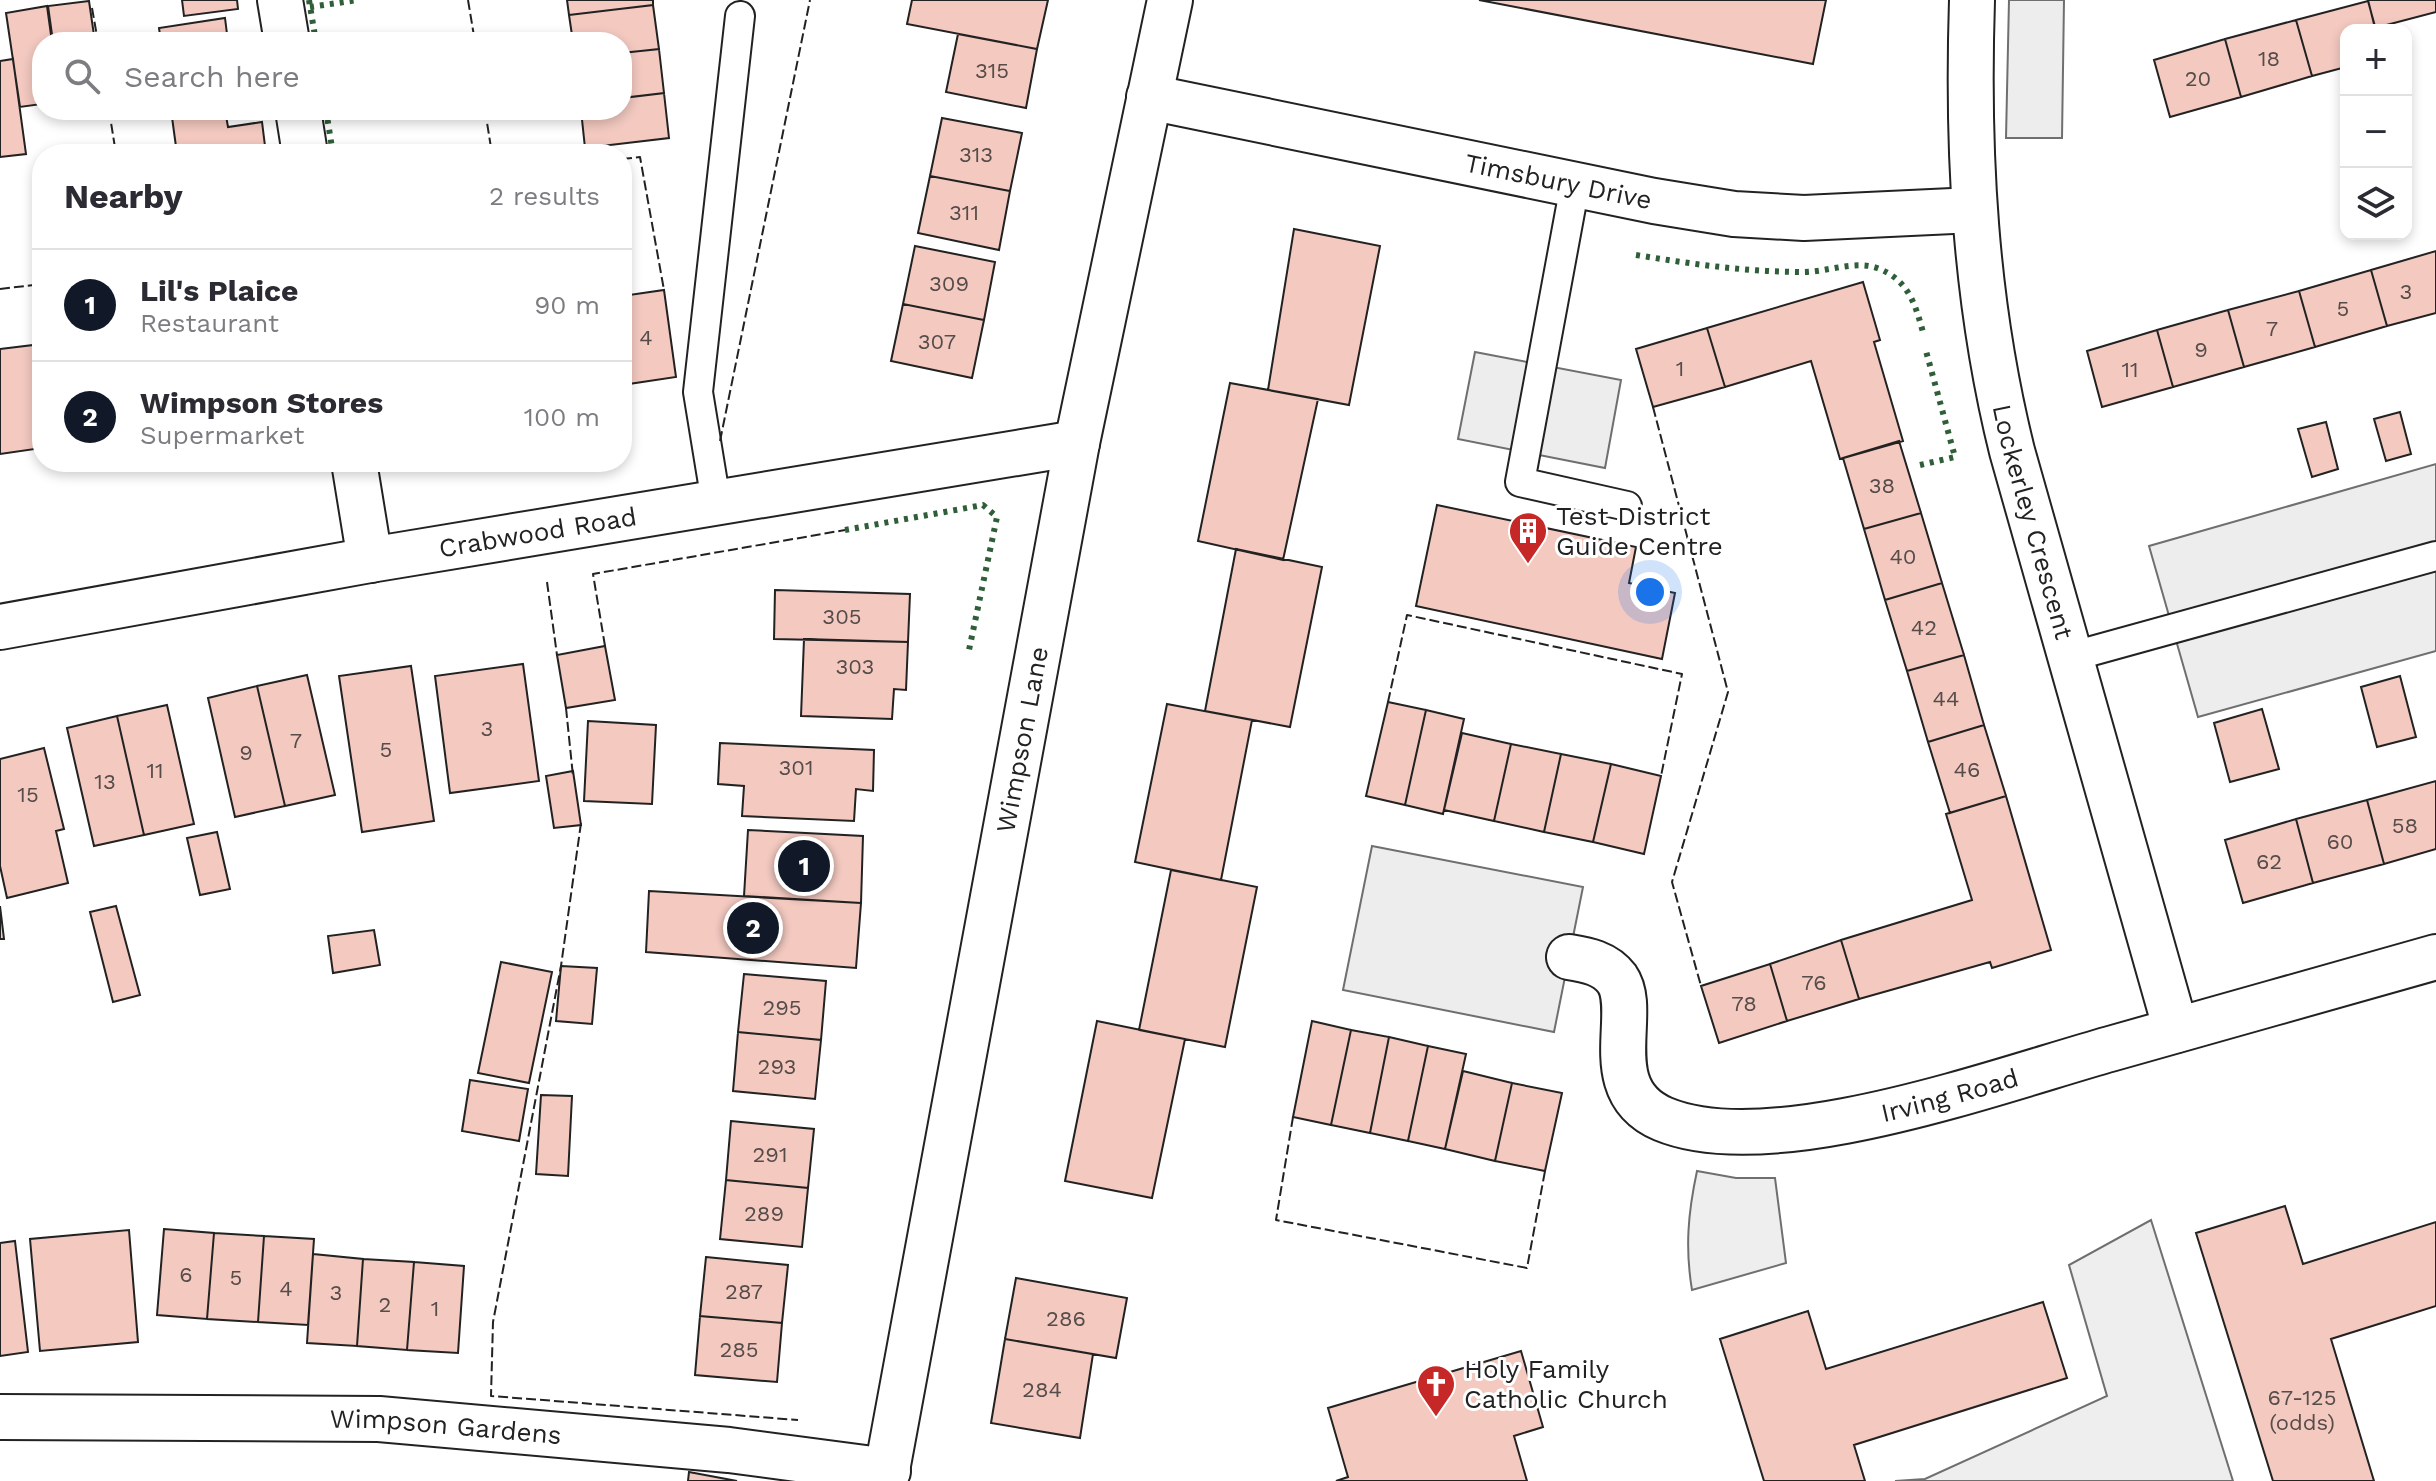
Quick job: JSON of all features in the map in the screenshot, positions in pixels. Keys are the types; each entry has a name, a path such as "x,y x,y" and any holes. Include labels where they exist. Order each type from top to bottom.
{"street":[{"path":"280,0 285,32"},
{"name":"Wimpson Lane","path":"886,1476 1077,443 1170,0"},
{"name":"Lockerley Crescent","path":"1972,0 1968,111 1974,210 1985,313 2002,409 2176,1030"},
{"name":"Timsbury Drive","path":"1149,97 1575,185 1734,214 1859,218 1974,210"},
{"path":"300,120 303,144"},
{"name":"Crabwood Road","path":"0,627 370,560 1077,443"},
{"path":"356,472 370,560"},
{"name":"Irving Road","path":"1569,957 1593,961 1618,980 1622,994 1624,1068 1643,1106 1662,1118 1690,1126 1749,1132 1822,1126 1912,1105 2436,957"},
{"name":"Wimpson Gardens","path":"0,1417 379,1419 729,1450 886,1476"}],"lane":[{"path":"716,502 698,392 740,16"},
{"path":"1575,185 1520,482 1627,506"},
{"path":"2070,657 2436,556"}],"shaded area":[{"path":"2009,0 2064,0 2062,138 2006,138"},
{"path":"1475,352 1621,380 1605,468 1458,439"},
{"path":"2436,464 2436,651 2198,717 2149,546"},
{"path":"1372,846 1583,887 1554,1032 1343,990"},
{"path":"1697,1171 1736,1178 1775,1178 1786,1263 1692,1290 1688,1230"},
{"path":"2151,1220 2233,1481 1895,1481 1925,1479 2107,1396 2069,1265"}],"building":[{"path":"182,0 237,0 238,9 184,16"},
{"path":"567,0 653,0 653,5 569,15"},
{"path":"912,0 1048,0 1037,49 907,24"},
{"path":"1479,0 1826,0 1813,64"},
{"path":"2368,0 2436,0 2436,12 2390,24 2374,24"},
{"path":"89,1 94,32 52,32 48,6"},
{"path":"2368,1 2374,24 2340,24 2340,69 2312,76 2296,20"},
{"path":"653,5 659,49 632,52 632,32 572,32 569,15"},
{"path":"47,6 51,32 32,32 32,105 20,107 6,13"},
{"path":"225,18 227,32 160,32 159,28"},
{"path":"2296,20 2312,76 2241,97 2225,39"},
{"path":"958,34 1037,49 1026,108 946,92"},
{"path":"2225,39 2241,97 2170,117 2154,60"},
{"path":"659,49 664,93 632,97 632,52"},
{"path":"13,59 26,154 0,157 0,61"},
{"path":"664,93 669,138 619,144 585,144 582,120 632,120 632,97"},
{"path":"942,118 1022,133 1010,191 930,176"},
{"path":"172,120 227,120 228,127 262,122 265,144 176,144"},
{"path":"930,176 1010,191 999,250 918,233"},
{"path":"1294,229 1380,246 1349,405 1268,390"},
{"path":"915,246 995,262 984,320 903,304"},
{"path":"2436,251 2436,313 2387,326 2371,270"},
{"path":"2371,270 2387,326 2315,347 2299,291"},
{"path":"1863,282 1880,340 1874,342 1903,441 1840,459 1811,361 1725,387 1707,328"},
{"path":"664,290 676,377 632,384 632,295"},
{"path":"2299,291 2315,347 2244,367 2228,310"},
{"path":"903,304 984,320 972,378 891,361"},
{"path":"2228,310 2244,367 2173,387 2157,330"},
{"path":"1707,328 1725,387 1653,407 1636,349"},
{"path":"2157,330 2173,387 2102,407 2087,351"},
{"path":"32,345 32,449 0,454 0,349"},
{"path":"1230,383 1318,399 1283,560 1198,541"},
{"path":"2400,412 2411,454 2386,461 2374,419"},
{"path":"2326,422 2338,469 2312,477 2298,429"},
{"path":"1899,441 1921,513 1864,529 1843,458"},
{"name":"Test District Guide Centre","path":"1437,505 1636,547 1629,583 1675,593 1662,659 1416,606"},
{"path":"1921,513 1942,583 1885,600 1864,529"},
{"path":"1236,549 1322,567 1290,727 1205,711"},
{"path":"1942,583 1964,655 1907,671 1885,600"},
{"path":"775,590 910,594 908,642 774,639"},
{"path":"804,639 908,642 906,690 894,689 892,719 801,716"},
{"path":"605,646 615,700 566,708 557,655"},
{"path":"1964,655 1984,725 1928,742 1907,671"},
{"path":"523,664 539,781 450,793 435,676"},
{"path":"411,666 434,821 362,832 339,676"},
{"path":"307,675 335,795 285,806 257,686"},
{"path":"2400,676 2416,737 2377,747 2361,687"},
{"path":"257,686 285,806 235,817 208,698"},
{"path":"1388,702 1426,710 1405,805 1366,796"},
{"path":"1167,704 1252,720 1221,880 1135,862"},
{"path":"167,705 194,824 144,835 117,716"},
{"path":"2262,709 2279,769 2230,782 2214,723"},
{"path":"1426,710 1464,719 1443,814 1405,805"},
{"path":"117,716 144,835 94,846 67,728"},
{"path":"588,721 656,725 652,804 584,801"},
{"path":"1984,725 2006,796 1950,813 1928,742"},
{"path":"1462,733 1511,744 1494,821 1444,810"},
{"path":"720,743 874,750 873,791 856,789 854,821 742,816 744,786 718,784"},
{"path":"1511,744 1561,754 1544,832 1494,821"},
{"path":"44,748 64,829 56,831 68,883 7,898 0,866 0,759"},
{"path":"1561,754 1611,764 1593,842 1544,832"},
{"path":"1611,764 1661,776 1644,854 1593,842"},
{"path":"573,771 581,825 554,828 546,776"},
{"path":"2436,781 2436,849 2384,864 2367,800"},
{"path":"2006,796 2051,950 1992,968 1990,962 1859,999 1841,940 1972,900 1946,814"},
{"path":"2367,800 2384,864 2313,883 2296,819"},
{"path":"2296,819 2313,883 2243,903 2225,840"},
{"path":"748,830 863,836 861,903 744,896"},
{"path":"217,832 230,889 200,895 187,838"},
{"path":"1171,870 1257,887 1225,1047 1139,1030"},
{"path":"649,891 861,903 856,968 646,952"},
{"path":"0,906 4,939 0,939"},
{"path":"116,906 140,995 113,1002 90,912"},
{"path":"374,930 380,965 333,973 328,936"},
{"path":"1841,940 1859,999 1787,1021 1770,964"},
{"path":"501,962 552,972 529,1083 478,1073"},
{"path":"1770,964 1787,1021 1719,1043 1701,986"},
{"path":"561,966 597,968 592,1024 556,1021"},
{"path":"744,974 826,981 821,1040 738,1032"},
{"path":"1097,1021 1185,1039 1152,1198 1065,1181"},
{"path":"1312,1021 1351,1030 1331,1125 1293,1117"},
{"path":"1351,1030 1389,1037 1370,1133 1331,1125"},
{"path":"738,1032 821,1040 815,1099 733,1091"},
{"path":"1389,1037 1428,1046 1408,1141 1370,1133"},
{"path":"1428,1046 1466,1054 1445,1149 1408,1141"},
{"path":"1463,1071 1512,1083 1495,1161 1445,1149"},
{"path":"470,1080 528,1089 519,1141 462,1131"},
{"path":"1512,1083 1562,1093 1545,1171 1495,1161"},
{"path":"541,1095 572,1096 568,1176 536,1174"},
{"path":"731,1121 814,1129 808,1188 726,1180"},
{"path":"726,1180 808,1188 802,1247 720,1239"},
{"path":"2285,1206 2303,1264 2436,1222 2436,1306 2331,1339 2374,1481 2273,1481 2196,1233"},
{"path":"164,1229 214,1233 207,1319 157,1315"},
{"path":"129,1230 138,1342 40,1351 30,1239"},
{"path":"214,1233 264,1236 258,1322 207,1319"},
{"path":"264,1236 314,1239 308,1325 258,1322"},
{"path":"15,1241 28,1352 0,1356 0,1243"},
{"path":"313,1254 363,1259 357,1346 307,1343"},
{"path":"706,1257 788,1265 782,1323 700,1316"},
{"path":"363,1259 414,1262 407,1350 357,1346"},
{"path":"414,1262 464,1266 458,1353 407,1350"},
{"path":"1016,1278 1127,1298 1116,1358 1005,1339"},
{"path":"2043,1302 2067,1378 1854,1445 1865,1481 1764,1481 1720,1339 1808,1311 1826,1369"},
{"path":"700,1316 782,1323 777,1382 695,1375"},
{"path":"1005,1339 1093,1354 1080,1438 991,1423"},
{"name":"Holy Family Catholic Church","path":"1521,1351 1543,1427 1514,1436 1527,1481 1336,1481 1348,1477 1328,1408"},
{"path":"689,1472 737,1481 688,1481"}],"hedge":[{"path":"309,0 314,32"},
{"path":"310,7 358,0"},
{"path":"328,120 331,144"},
{"path":"1636,255 1761,271 1812,272 1860,265 1877,268 1904,287 1914,305 1924,336"},
{"path":"1920,465 1955,457 1926,351"},
{"path":"845,530 983,505 997,517 969,650"}],"fence":[{"path":"468,0 473,32"},
{"path":"720,441 810,0"},
{"path":"92,8 96,32"},
{"path":"111,120 114,144"},
{"path":"487,120 490,144"},
{"path":"632,158 640,157 664,290"},
{"path":"0,289 32,285"},
{"path":"1653,407 1728,692 1672,882 1701,986"},
{"path":"605,646 593,574 845,530"},
{"path":"547,582 557,655"},
{"path":"1388,702 1407,615 1682,674 1661,776"},
{"path":"566,708 573,776"},
{"path":"581,823 561,966 493,1322 491,1396 798,1420"},
{"path":"1293,1117 1276,1220 1527,1268 1545,1171"}],"place":[{"name":"Test District Guide Centre","path":"1528,565"},
{"name":"Lil's Plaice","path":"804,866"},
{"name":"Wimpson Stores","path":"753,928"},
{"name":"Holy Family Catholic Church","path":"1436,1418"}]}
